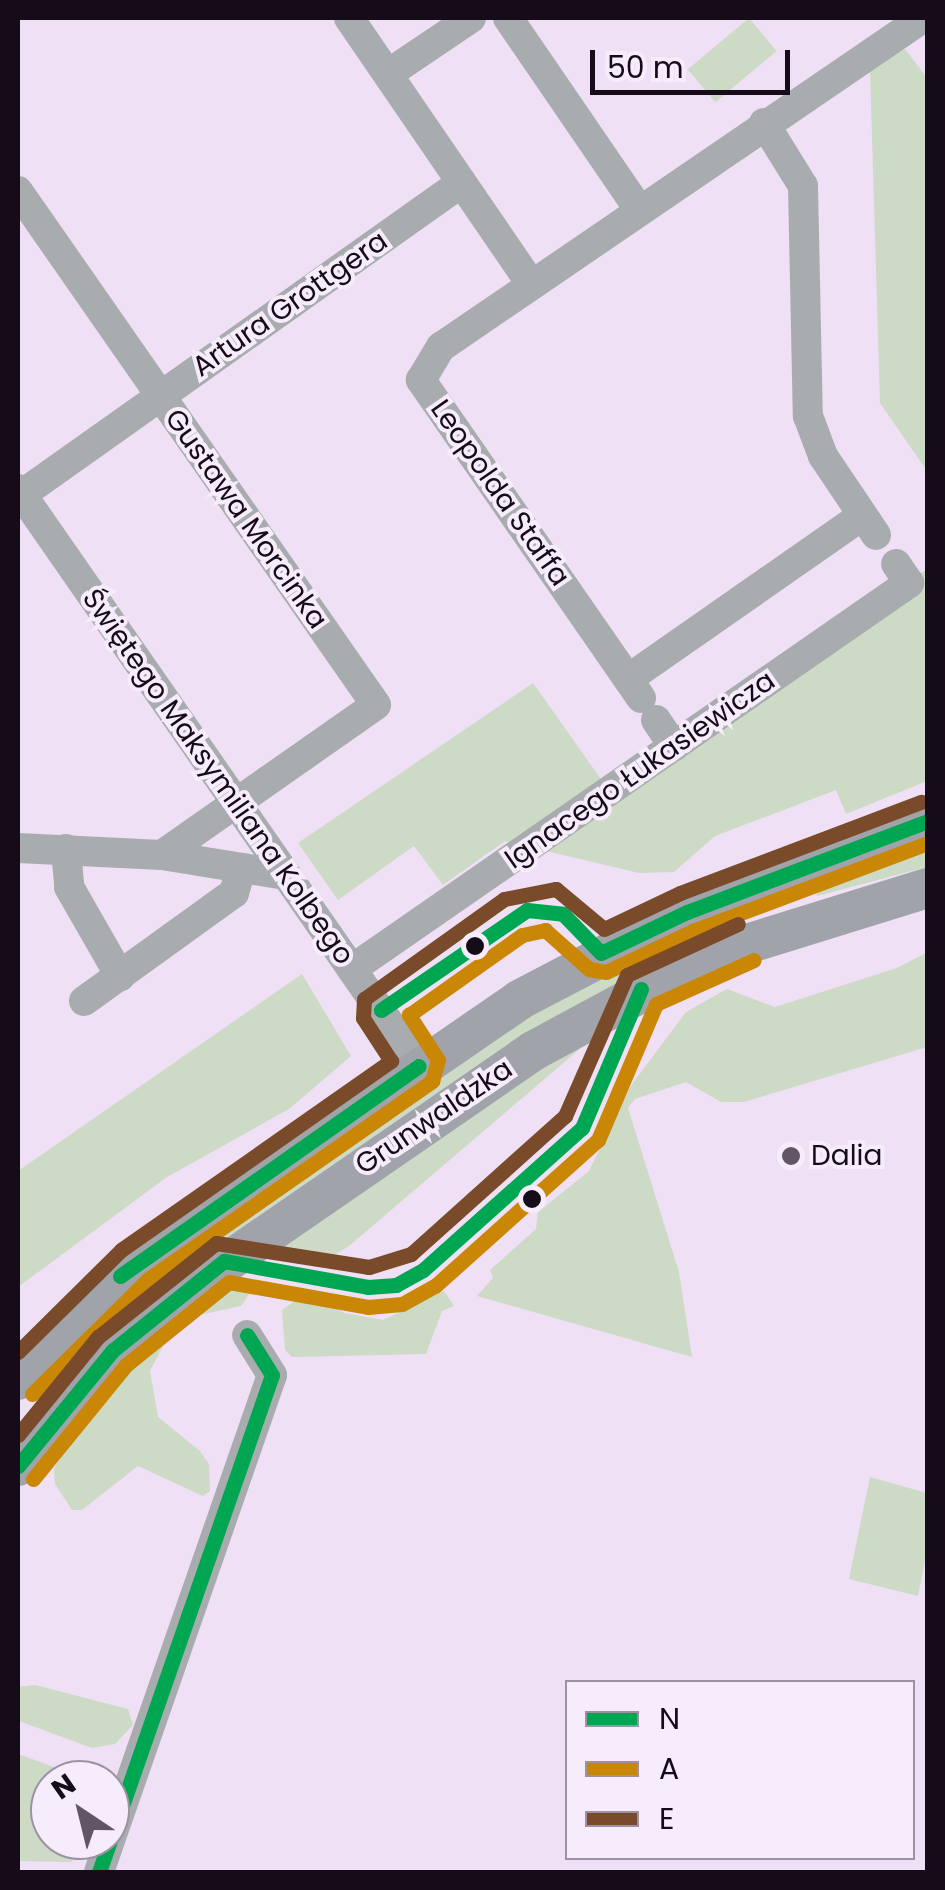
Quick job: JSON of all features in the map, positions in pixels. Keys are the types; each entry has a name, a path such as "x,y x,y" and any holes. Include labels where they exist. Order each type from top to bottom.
{"main road":[{"name":"Grunwaldzka","path":"18,1380 134,1265 419,1066 618,945 928,821"},
{"name":"Grunwaldzka","path":"18,1466 82,1382 162,1307 533,1050 710,955 928,888"}],"street":[{"path":"348,18 531,284 919,18"},
{"path":"388,74 471,18"},
{"path":"508,18 639,208"},
{"path":"674,748 642,699 869,526 823,456 808,416 803,186 764,123"},
{"name":"Artura Grottgera","path":"20,492 462,184"},
{"name":"Gustawa Morcinka","path":"18,191 376,705 234,803"},
{"name":"Leopolda Staffa","path":"531,284 440,348 422,380 642,699"},
{"name":"Świętego Maksymiliana Kolbego","path":"20,492 419,1066"},
{"name":"Ignacego Łukasiewicza","path":"352,969 908,583 896,564"},
{"path":"162,855 234,803"},
{"path":"18,848 162,855 286,875"},
{"path":"66,850 69,887 120,976"},
{"path":"84,1001 234,893 241,868"},
{"path":"99,1872 272,1375 247,1336"}],"green space":[{"path":"749,18 777,51 715,102 688,69"},
{"path":"905,49 927,78 927,471 880,403 870,69"},
{"path":"927,569 927,781 846,814 836,790 715,836 674,872 639,873 505,841 443,885 414,846 338,900 298,843 533,683 603,782"},
{"path":"927,847 927,867 817,896 815,884"},
{"path":"718,917 721,935 508,1044 179,1271 43,1395 112,1311 169,1260 496,1032"},
{"path":"927,940 927,1047 744,1102 721,1102 686,1082 635,1099 628,1108 679,1272 692,1357 477,1296 493,1278 490,1270 536,1229 538,1212 589,1171 630,1087 686,1012 727,989 775,1007 897,968 926,953"},
{"path":"302,974 351,1056 289,1109 167,1177 18,1287 18,1171"},
{"path":"595,1036 349,1246 328,1259 274,1254 539,1066"},
{"path":"235,1283 252,1290 241,1306 190,1317 172,1329 150,1371 158,1417 200,1451 209,1464 210,1491 203,1496 138,1466 82,1510 72,1510 55,1484 54,1469 64,1452 144,1346 214,1288"},
{"path":"444,1291 454,1306 442,1311 426,1354 292,1357 285,1350 282,1310 299,1298 314,1293 344,1313 383,1320"},
{"path":"870,1477 927,1493 927,1550 918,1596 849,1579"},
{"path":"35,1685 128,1709 133,1725 115,1744 92,1748 19,1721 18,1687"},
{"path":"18,1754 35,1760 30,1760 30,1860 73,1860 18,1861"}],"transit line":[{"name":"E","path":"18,1352 121,1250 391,1061 363,1018 364,999 504,899 556,889 604,929 680,893 921,802"},
{"name":"N","path":"601,953 687,912 928,821"},
{"name":"A","path":"32,1394 147,1280 432,1081 438,1060 409,1015 522,935 545,930 589,969 606,972 695,930 928,843"},
{"name":"N","path":"381,1010 527,910 563,914 601,953"},
{"name":"E","path":"18,1435 98,1337 216,1243 369,1267 411,1254 565,1116 627,975 738,924"},
{"name":"A","path":"33,1479 126,1365 229,1282 368,1307 402,1304 435,1286 598,1140 656,1004 754,960"},
{"name":"N","path":"18,1466 112,1351 224,1261 368,1287 396,1285 423,1270 582,1128 641,989"},
{"name":"N","path":"120,1276 419,1066"},
{"name":"N","path":"99,1872 272,1375 247,1335"}],"place":[{"name":"Dalia","path":"791,1156"}]}
